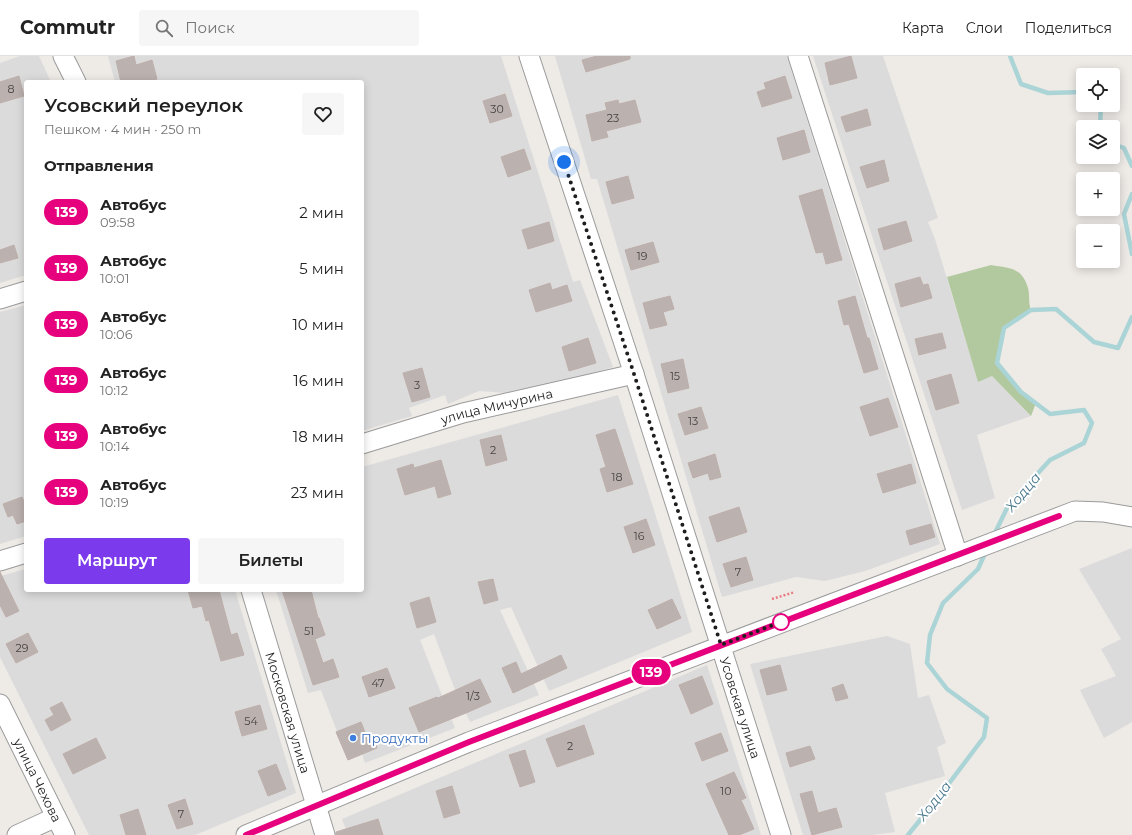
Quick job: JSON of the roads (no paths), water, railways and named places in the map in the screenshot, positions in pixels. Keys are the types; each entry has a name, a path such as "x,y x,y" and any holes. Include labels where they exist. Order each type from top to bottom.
{"street":[{"path":"63,56 75,80"},
{"name":"Усовская улица","path":"529,56 634,374 781,835"},
{"path":"798,56 958,556"},
{"path":"0,299 24,292"},
{"name":"улица Мичурина","path":"364,443 463,413 634,374"},
{"path":"246,835 469,742 958,556 1059,516 1075,511 1103,512 1132,517"},
{"path":"0,561 24,554"},
{"name":"Московская улица","path":"252,592 325,835"},
{"name":"улица Чехова","path":"0,704 66,835"},
{"path":"17,835 56,817"}],"waterway":[{"name":"Ходца","path":"1010,56 1021,84 1048,93 1076,92"},
{"name":"Ходца","path":"1100,120 1101,112"},
{"name":"Ходца","path":"1120,147 1124,148 1132,166"},
{"name":"Ходца","path":"1132,194 1124,214 1132,254"},
{"name":"Ходца","path":"994,535 1008,506 1050,460 1084,443 1092,423 1084,410 1050,414 1021,392 997,363 1004,328 1031,310 1056,309 1094,342 1118,348 1132,317"},
{"name":"Ходца","path":"908,835 984,737 987,718 947,689 927,663 930,635 943,603 978,569 986,551"}],"place":[{"name":"Продукты","path":"353,738"}]}
